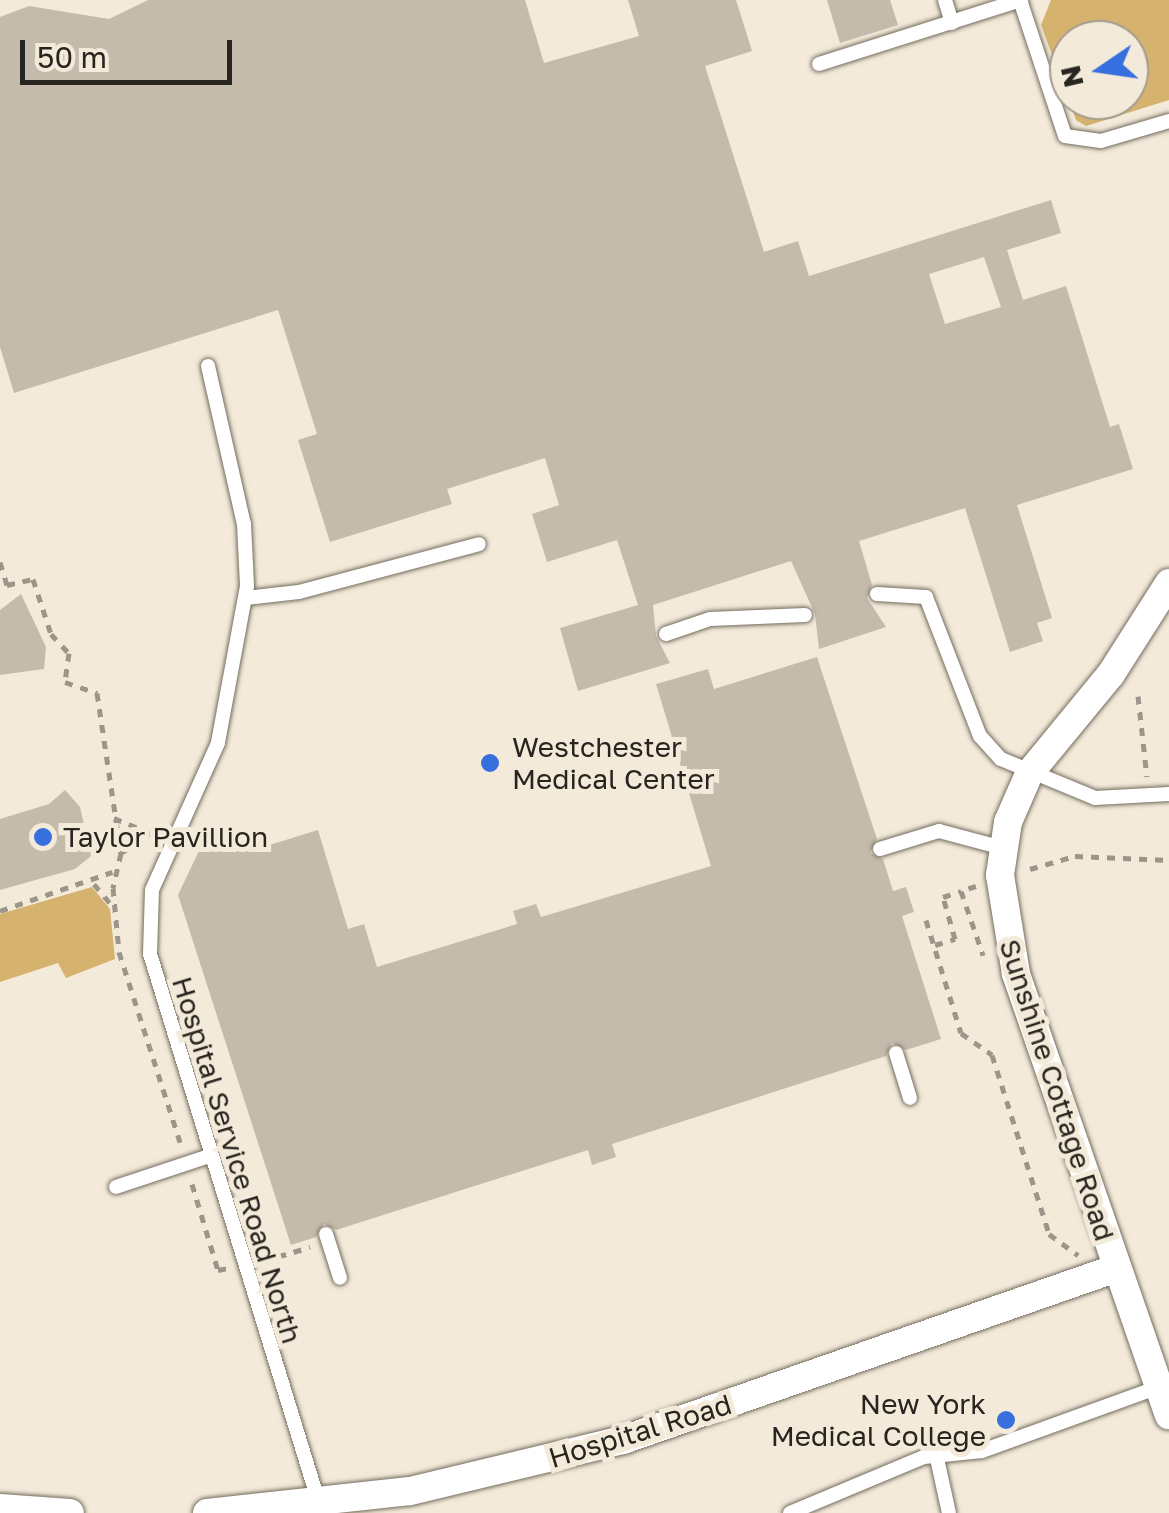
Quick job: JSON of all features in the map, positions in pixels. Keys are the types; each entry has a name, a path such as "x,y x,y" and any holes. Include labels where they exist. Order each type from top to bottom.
{"street":[{"name":"Sunshine Cottage Road","path":"1164,1397 1102,1273 1012,960 1001,878 1002,848 1029,774 1148,622 1169,583"},
{"name":"Hospital Road","path":"207,1513 320,1504 427,1488 624,1440 1102,1273"},
{"path":"0,1508 70,1513"}],"lane":[{"path":"945,0 952,23"},
{"path":"818,64 1020,0 1064,136 1102,141 1169,121"},
{"name":"Hospital Service Road North","path":"208,366 244,524 246,598 221,732 158,875 148,928 154,985 320,1504"},
{"path":"246,598 299,592 479,544"},
{"path":"876,594 926,597 980,736 1029,774 1095,798 1161,795"},
{"path":"666,634 710,619 805,615"},
{"path":"880,849 940,831 1002,848"},
{"path":"896,1053 910,1098"},
{"path":"116,1187 208,1156"},
{"path":"326,1234 340,1278"},
{"path":"790,1513 936,1454 982,1451 1164,1397"},
{"path":"936,1454 949,1513"}],"path":[{"path":"1138,696 1161,795"},
{"path":"121,853 151,833"},
{"path":"935,945 955,939 942,897 1075,856 1169,860"},
{"path":"0,912 94,884 114,870"},
{"path":"94,884 114,908"},
{"path":"961,891 984,960"},
{"path":"926,920 961,1034 992,1055 1049,1234 1074,1247 1102,1273"}],"shaded area":[{"path":"1051,0 1169,0 1169,100 1149,106 1149,20 1049,20 1049,47 1041,25"},
{"path":"1076,120 1105,120 1086,126"},
{"path":"92,887 110,909 115,959 66,978 58,963 0,982 0,914"}],"building":[{"path":"148,0 525,0 544,63 639,36 628,0 736,0 752,51 705,66 764,252 798,241 809,276 1051,200 1061,233 1007,250 1023,300 1066,286 1110,427 1119,424 1133,469 1017,505 1052,618 1037,623 1043,641 1010,652 965,508 859,541 872,585 867,598 886,627 819,649 815,614 791,561 653,605 656,636 670,663 578,691 560,628 638,605 617,540 547,562 532,514 559,505 545,458 447,489 452,504 330,542 298,440 317,434 278,310 14,393 0,347 0,17 29,6 109,19","holes":["984,257 1001,307 945,324 929,274"]},
{"path":"827,0 890,0 898,25 840,43"},
{"path":"21,594 46,647 44,669 0,675 0,610"},
{"path":"817,657 877,839 870,853 883,859 893,891 906,887 914,912 902,916 941,1039 906,1050 892,1043 886,1056 612,1144 616,1157 592,1165 588,1150 336,1230 324,1224 316,1237 291,1245 178,895 206,836 263,847 318,830 348,929 364,924 377,967 517,924 513,911 536,904 541,917 711,866 656,684 708,669 714,689"},
{"name":"Taylor Pavillion","path":"65,790 80,807 91,856 75,869 0,890 0,819 49,804"}],"place":[{"name":"Westchester Medical Center","path":"490,763"},
{"name":"Taylor Pavillion","path":"43,837"},
{"name":"New York Medical College","path":"1006,1420"}]}
